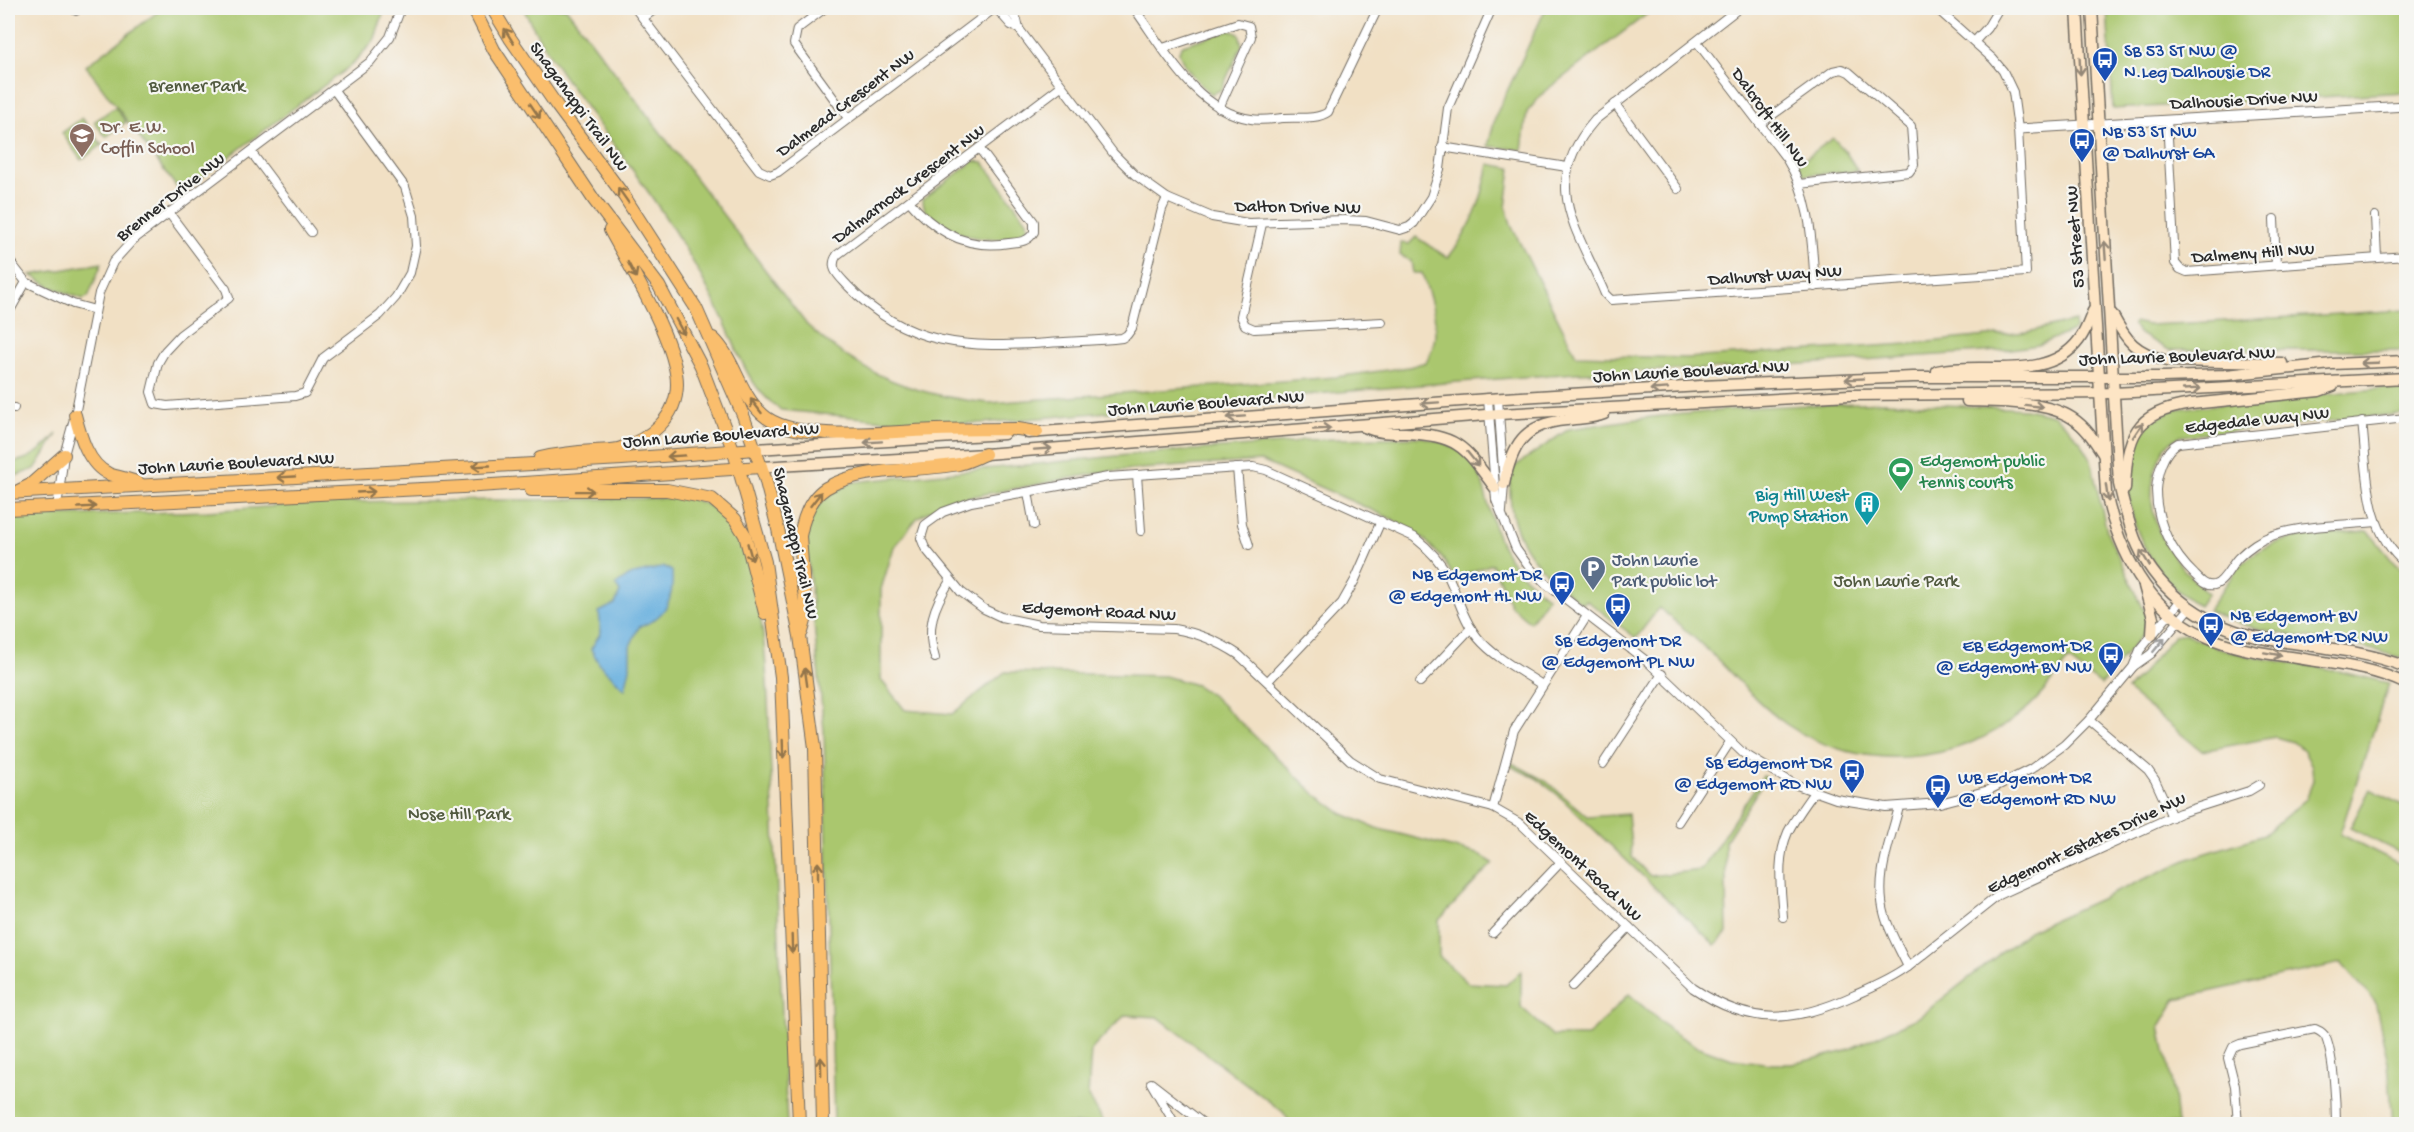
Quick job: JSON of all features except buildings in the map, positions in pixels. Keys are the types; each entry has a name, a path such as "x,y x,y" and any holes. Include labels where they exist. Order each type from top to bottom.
{"main road":[{"name":"Shaganappi Trail NW","path":"473,8 494,50 594,200 659,286 701,366 739,468 765,562 781,677 799,1125"},
{"name":"Shaganappi Trail NW","path":"492,8 510,39 624,196 661,252 709,334 756,449 778,529 801,636 815,748 823,1125"},
{"name":"53 Street NW","path":"2077,8 2106,493 2113,523 2123,549 2143,582"},
{"name":"53 Street NW","path":"2092,8 2112,378 2119,484 2124,507"},
{"path":"510,465 559,453 620,449 653,432 663,424 675,402 677,382 668,345 651,305 594,200"},
{"path":"1913,376 1944,370 2022,367 2051,361 2078,342 2095,305"},
{"path":"2109,308 2121,332 2132,346 2141,352 2167,361 2332,364"},
{"path":"709,334 723,347 754,406 766,417 786,427 851,433 1018,429 1037,432"},
{"name":"John Laurie Boulevard NW","path":"11,493 734,452 1493,398 1913,376 2112,378 2226,375 2332,364 2406,361"},
{"name":"John Laurie Boulevard NW","path":"8,509 464,488 739,468 985,454 1494,415 1850,395 2113,393 2406,378"},
{"path":"2346,382 2319,391 2191,404 2171,407 2156,413 2144,422 2126,455 2124,507 2143,555 2160,580 2185,604 2218,624 2242,633 2353,652 2406,667"},
{"path":"1850,395 1862,398 2008,403 2045,408 2064,413 2081,424 2103,454"},
{"path":"1361,426 1377,433 1425,434 1455,442 1471,455 1499,486 1514,449 1535,428 1563,420 1595,417 1615,409"},
{"path":"75,415 79,433 96,464 107,474 133,479 144,486"},
{"path":"801,636 806,617 800,536 802,525 815,498 824,489 844,479 961,463 985,454"},
{"path":"11,493 30,485 64,455"},
{"path":"464,488 561,491 666,490 712,499 735,519 745,536 769,628 777,649"},
{"path":"2143,582 2176,616 2202,634 2235,647 2355,667 2392,677 2406,684"},
{"path":"2143,582 2153,618 2152,635"}],"street":[{"name":"Brenner Drive NW","path":"57,508 64,455 75,415 95,310 106,275 121,252 378,54 390,37 401,8"},
{"name":"Dalmead Crescent NW","path":"636,8 759,170 765,174 778,172 995,8"},
{"path":"643,18 657,8"},
{"path":"825,8 797,30 794,44 848,118"},
{"name":"Dalton Drive NW","path":"995,8 1019,30 1123,165 1167,198 1212,217 1262,224 1366,221 1396,230 1406,229 1418,218 1431,197 1440,169 1442,147"},
{"name":"Dalton Drive NW","path":"1008,8 1017,20 1019,30"},
{"path":"1134,8 1163,48 1206,100 1238,116 1257,120 1326,114 1332,107 1378,8"},
{"path":"1492,8 1448,108 1442,147 1567,167"},
{"name":"Dalhurst Way NW","path":"1739,8 1588,127 1567,167 1567,200 1571,222 1605,294 1611,300 2026,272 2015,99 2007,77 1998,64 1936,8"},
{"path":"1975,41 1987,28 1999,8"},
{"path":"1163,48 1238,22 1249,26 1251,37 1219,108"},
{"name":"Dalcroft Hill NW","path":"1697,42 1786,158 1799,184 1809,215 1815,286"},
{"path":"1760,124 1833,71 1842,69 1907,120 1911,126 1914,165 1909,172 1799,184"},
{"name":"Dalmarnock Crescent NW","path":"1061,86 837,255 833,263 836,273 859,297 876,310 907,328 950,343 1001,346 1119,338 1127,335 1132,328 1162,209 1167,198"},
{"path":"169,213 226,289 229,298 180,335 165,351 158,363 151,392 155,404 167,406 295,396 305,393 323,358 380,315 396,297 410,273 416,246 417,235 412,206 405,187 334,90"},
{"path":"1615,104 1678,189"},
{"name":"Dalhousie Drive NW","path":"2018,129 2406,106"},
{"name":"Dalmeny Hill NW","path":"2167,120 2177,267 2187,272 2406,256"},
{"path":"909,201 919,213 941,231 966,242 1001,245 1028,240 1034,232 1034,222 979,148"},
{"path":"251,152 311,232"},
{"path":"2375,216 2377,258"},
{"path":"2274,219 2276,265"},
{"path":"1262,224 1241,316 1245,325 1254,328 1382,322"},
{"path":"8,259 26,282 73,304 95,310"},
{"path":"8,314 26,282"},
{"path":"1493,398 1499,486 1496,500 1516,549 1528,567 1545,583 1662,674 1730,742 1761,766 1814,792 1849,802 1899,807 1952,801 2006,783 2056,752 2089,720 2133,667 2151,654 2185,604"},
{"name":"Edgedale Way NW","path":"2376,522 2277,534 2256,543 2244,552 2217,584 2211,586 2202,582 2177,555 2161,523 2156,484 2169,451 2178,443 2406,418"},
{"path":"2362,422 2370,498 2376,522 2390,548 2406,564"},
{"path":"1237,468 1242,524 1249,545"},
{"name":"Edgemont Road NW","path":"1542,685 1492,651 1471,628 1447,574 1436,556 1414,537 1259,468 1108,477 1028,492 960,505 943,512 925,525 921,532 922,543 950,581 984,609 1024,623 1174,629 1193,632 1216,641 1239,655 1350,760 1368,774 1493,808 1521,824 1678,975 1708,998 1745,1013 1766,1017 1802,1015 1821,1010 1888,980 1908,967"},
{"path":"1137,475 1141,531"},
{"path":"1028,492 1034,525"},
{"path":"1268,681 1348,595 1381,521"},
{"path":"934,658 930,639 931,619 950,581"},
{"path":"1493,808 1514,730 1587,616"},
{"path":"2133,667 2140,650 2152,635 2176,616"},
{"path":"1420,682 1471,628"},
{"path":"1603,764 1662,674"},
{"path":"2089,720 2148,770 2172,817"},
{"path":"1678,822 1730,742"},
{"name":"Edgemont Estates Drive NW","path":"1908,967 2000,895 2172,817 2249,791 2259,785"},
{"path":"1782,917 1780,863 1783,847 1788,833 1814,792"},
{"path":"1899,807 1882,872 1881,893 1887,923 1908,967"},
{"path":"1493,933 1561,862"},
{"path":"1573,986 1629,927"},
{"path":"2238,1125 2235,1086 2228,1058 2230,1050 2236,1045 2315,1029 2322,1032 2327,1041 2334,1083 2336,1125"},
{"path":"1175,1125 1150,1083 1204,1125"}],"green space":[{"name":"Brenner Park","path":"163,8 385,8 374,41 350,66 181,193 86,66"},
{"path":"523,8 566,8 807,325 849,358 870,370 915,389 938,395 990,403 1336,377 1409,367 1426,362 1434,340 1432,307 1422,273 1413,273 1411,261 1400,255 1401,243 1409,244 1416,237 1448,258 1475,214 1489,164 1511,168 1506,208 1512,227 1576,355 1686,358 1908,344 2027,332 2075,321 2075,330 2038,345 1998,351 1742,368 1576,373 982,423 926,424 781,410 769,401 752,381 715,303 679,239 649,193 566,80"},
{"path":"1546,8 1655,8 1545,91 1527,112 1522,150 1488,146 1496,115"},
{"path":"2107,8 2406,8 2406,92 2113,109"},
{"path":"1230,30 1239,34 1242,45 1221,90 1212,94 1192,74 1183,62 1179,51 1183,45"},
{"path":"115,107 126,122 106,137 94,122"},
{"path":"82,118 102,145 81,160 62,133"},
{"path":"1833,138 1858,171 1804,175 1798,164"},
{"path":"974,161 983,162 1027,221 1028,227 1023,236 989,239 967,236 946,227 927,212 923,199"},
{"path":"102,263 88,297 83,299 51,287 31,275"},
{"path":"2406,310 2406,350 2169,350 2138,333 2133,324 2135,322 2147,325 2192,323"},
{"path":"2406,386 2406,413 2182,436 2173,440 2164,449 2158,462 2153,482 2152,501 2161,535 2170,551 2181,566 2208,593 2199,606 2182,594 2153,561 2142,541 2129,499 2129,477 2138,438 2152,421 2174,409"},
{"name":"John Laurie Park","path":"1884,402 2026,409 2053,415 2081,442 2090,457 2107,532 2147,616 2144,632 2101,685 2068,660 2042,693 2024,711 1998,730 1969,744 1939,753 1907,757 1876,756 1844,751 1814,740 1776,717 1707,650 1659,608 1636,638 1586,600 1583,604 1550,577 1537,563 1517,531 1510,492 1511,469 1569,429 1652,417 1759,407"},
{"path":"57,434 35,469 15,476 8,484 8,462 23,460 35,454"},
{"path":"1421,437 1444,443 1460,451 1471,461 1478,472 1498,537 1507,555 1519,571 1548,597 1530,622 1511,606 1492,564 1455,578 1442,558 1425,540 1392,519 1261,461 1109,471 948,501 918,517 894,547 881,589 881,680 905,710 952,714 1005,672 1165,676 1196,685 1214,697 1314,793 1343,814 1376,828 1478,854 1493,863 1439,920 1439,956 1468,983 1506,985 1521,971 1521,1007 1553,1036 1588,1036 1629,994 1671,1031 1696,1046 1732,1059 1772,1064 1792,1064 1843,1052 1919,1017 2029,931 2191,858 2264,835 2306,799 2313,781 2312,766 2303,750 2293,742 2275,737 2202,751 2127,690 2174,636 2186,634 2216,647 2248,656 2329,669 2389,683 2340,834 2406,867 2406,1124 2393,1124 2388,1063 2375,1001 2341,963 2176,999 2160,1026 2174,1094 2177,1124 1291,1124 1283,1112 1158,1017 1125,1015 1091,1050 1088,1096 1105,1124 834,1124 824,731 806,538 812,517 821,503 834,492 853,482 1138,454 1293,443 1302,440"},
{"name":"Nose Hill Park","path":"688,498 713,508 724,516 732,527 754,582 760,613 767,678 787,1124 8,1124 8,517 207,511 338,502"},
{"path":"2368,531 2395,564 2406,571 2406,660 2357,646 2255,628 2208,610 2240,566 2257,552 2271,545 2302,537"},
{"path":"1510,762 1546,781 1588,817 1628,814 1632,857 1650,876 1701,870 1760,780 1763,776 1766,778 1725,842 1727,933 1715,945 1558,795 1536,778 1510,766"},
{"path":"2370,789 2406,807 2406,856 2350,828"}],"water":[{"path":"664,567 672,571 670,598 667,606 656,618 639,627 630,646 630,668 625,689 600,665 591,649 601,632 599,612 615,604 620,592 616,585 630,575"}],"place":[{"name":"SB 53 ST NW @ N.Leg Dalhousie DR","path":"2105,83"},
{"name":"Dr. E.W. Coffin School","path":"82,159"},
{"name":"NB 53 ST NW @ Dalhurst GA","path":"2082,164"},
{"name":"Edgemont public tennis courts","path":"1901,493"},
{"name":"Big Hill West Pump Station","path":"1867,527"},
{"name":"John Laurie Park public lot","path":"1593,592"},
{"name":"NB Edgemont DR @ Edgemont HL NW","path":"1562,607"},
{"name":"SB Edgemont DR @ Edgemont PL NW","path":"1618,629"},
{"name":"NB Edgemont BV @ Edgemont DR NW","path":"2211,648"},
{"name":"EB Edgemont DR @ Edgemont BV NW","path":"2111,678"},
{"name":"SB Edgemont DR @ Edgemont RD NW","path":"1852,795"},
{"name":"WB Edgemont DR @ Edgemont RD NW","path":"1938,810"}]}
